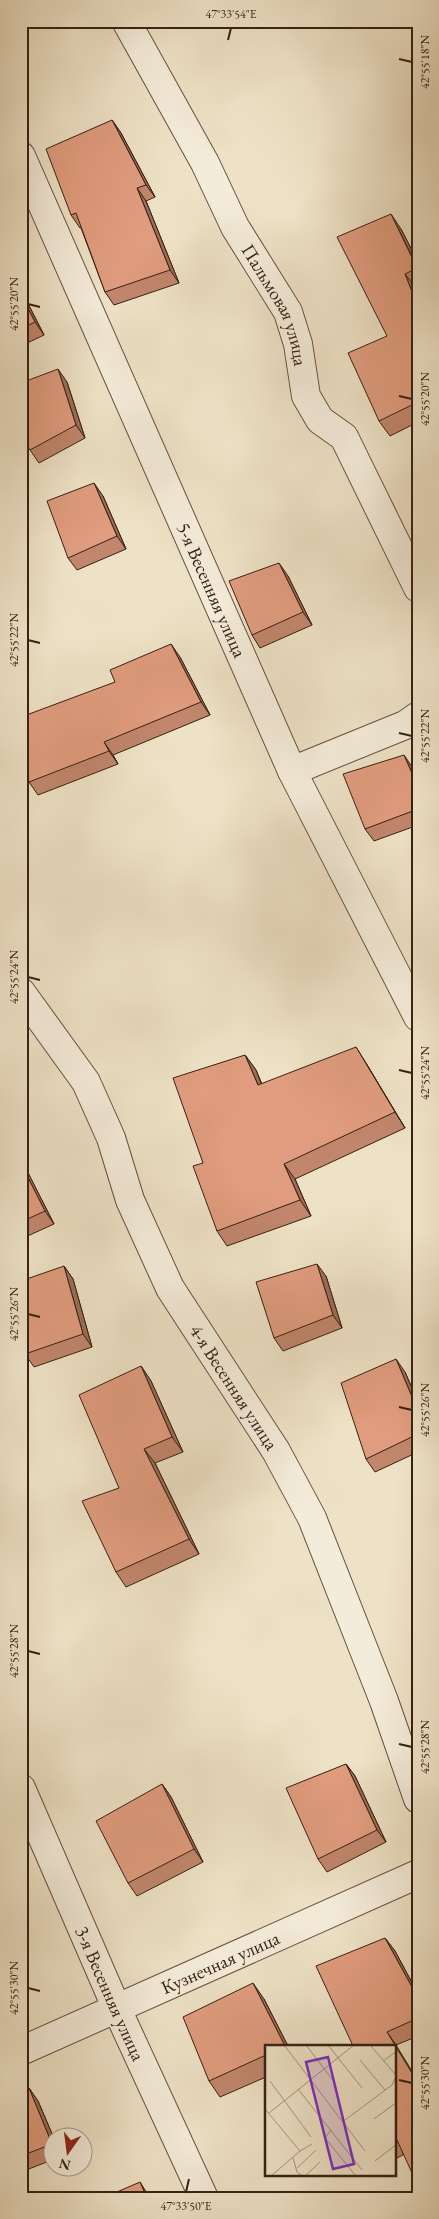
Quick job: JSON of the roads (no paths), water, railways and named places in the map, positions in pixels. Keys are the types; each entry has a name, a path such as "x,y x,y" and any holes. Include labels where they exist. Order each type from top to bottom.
{"street":[{"name":"Пальмовая улица","path":"126,21 204,163 235,227 288,312 298,344 306,396 320,420 344,437 418,588"},
{"name":"5-я Весенняя улица","path":"21,156 292,771 418,1017"},
{"path":"292,771 405,725 418,716"},
{"name":"4-я Весенняя улица","path":"21,992 86,1082 111,1138 130,1200 170,1288 276,1450 312,1518 384,1701 418,1799"},
{"name":"3-я Весенняя улица","path":"21,1788 116,2007 204,2198"},
{"name":"Кузнечная улица","path":"21,2051 116,2007 418,1874"}]}
